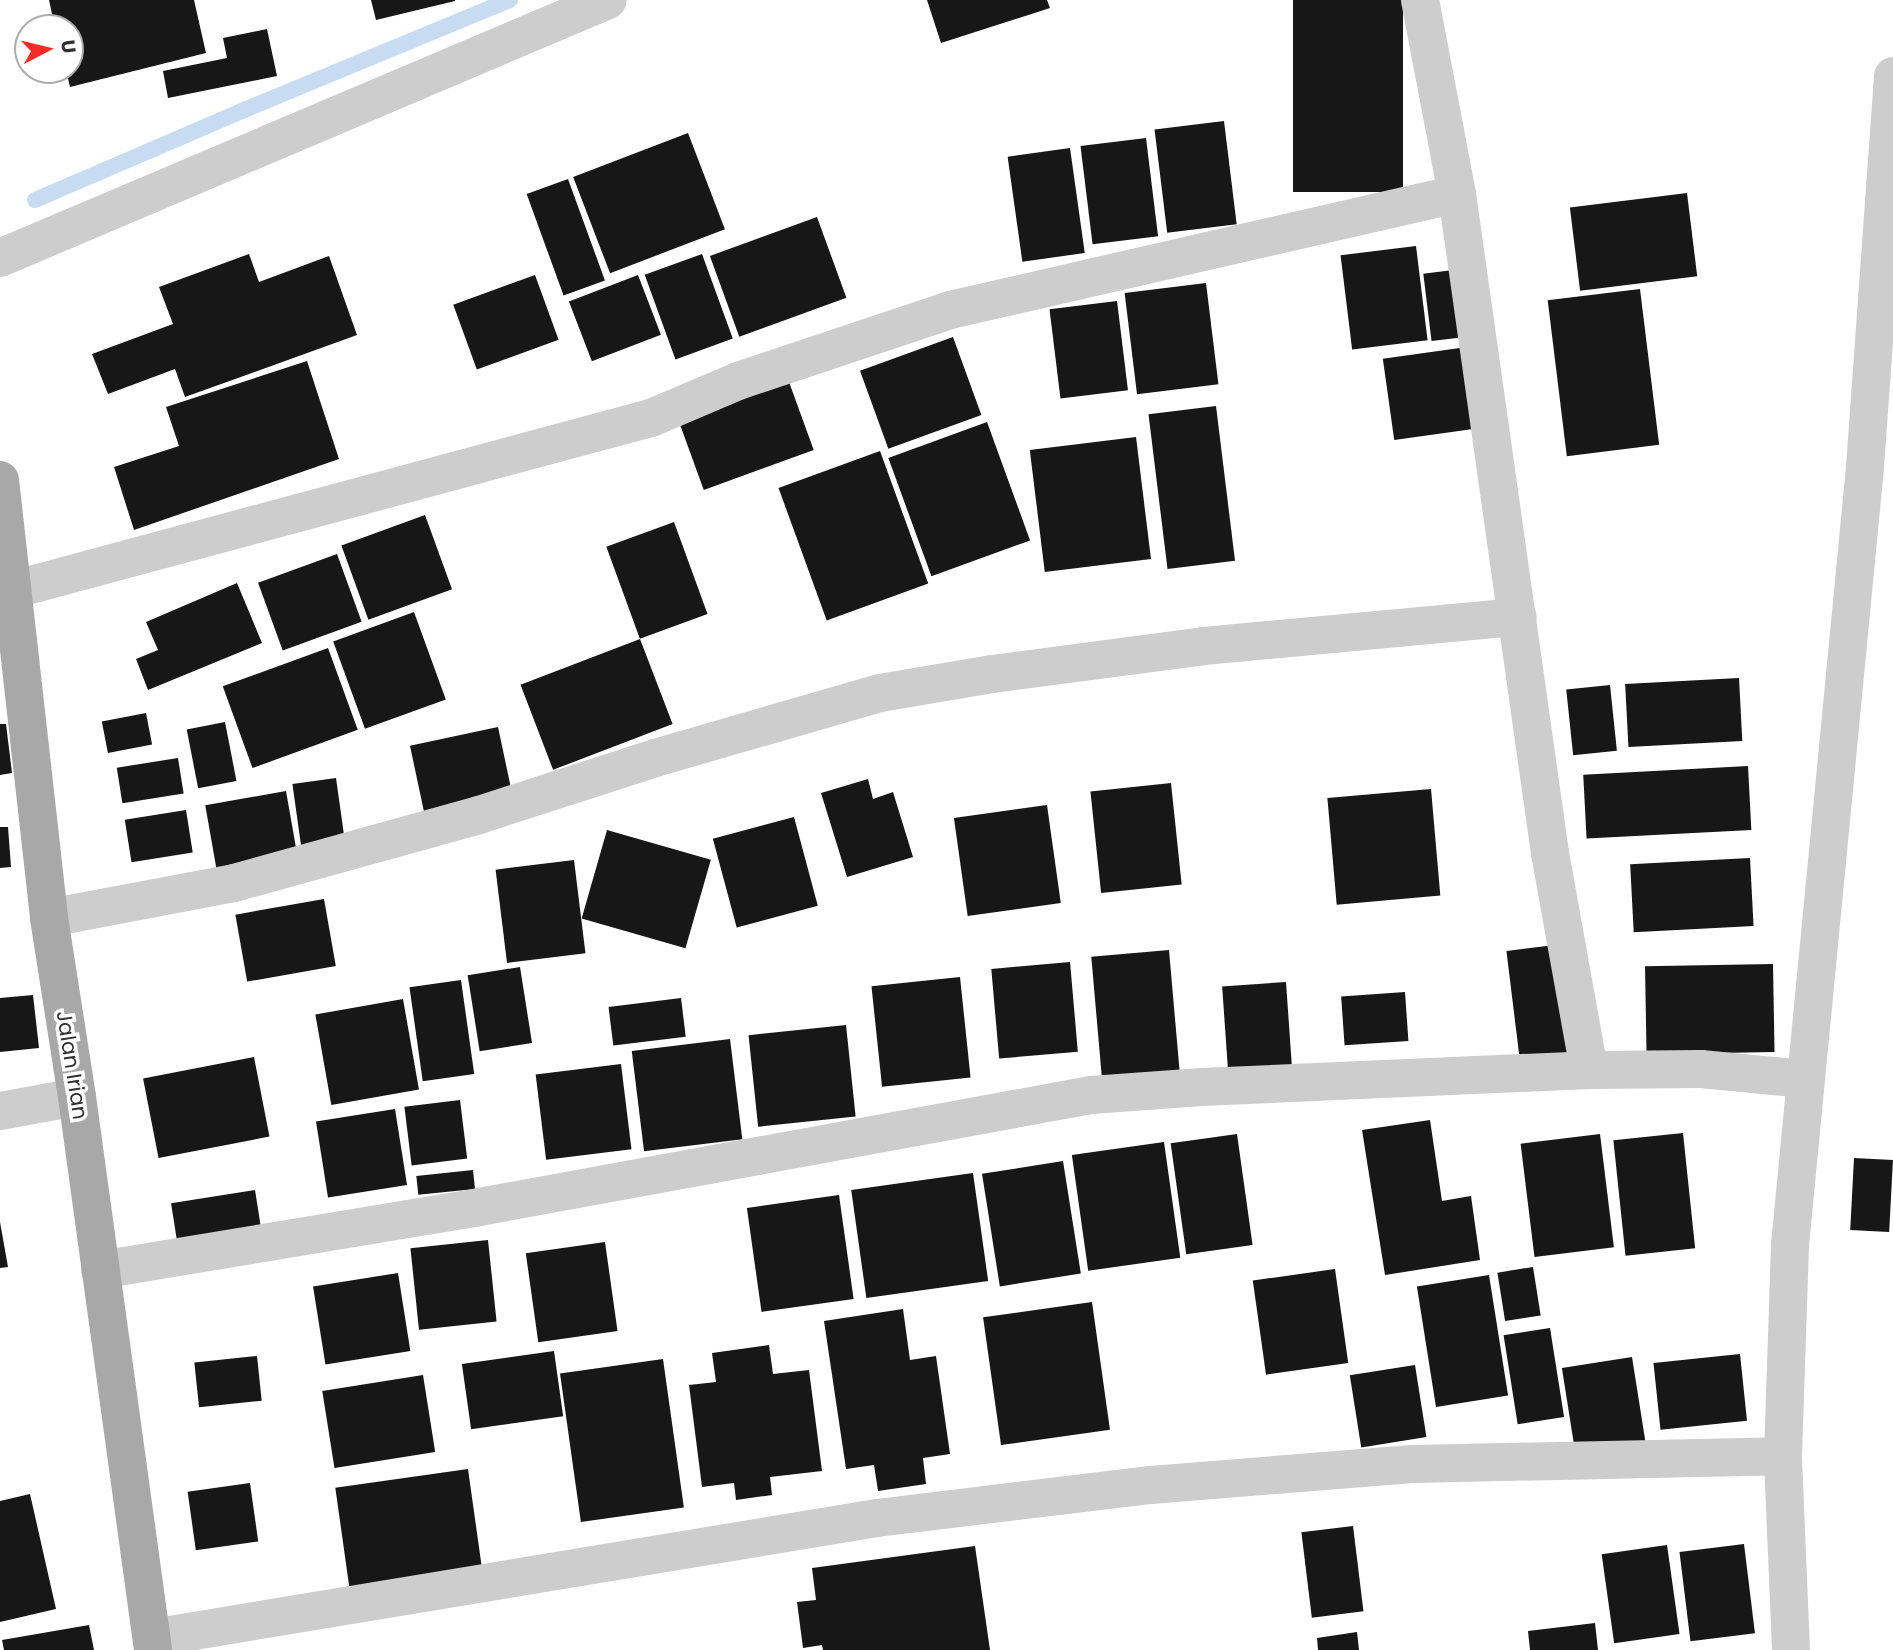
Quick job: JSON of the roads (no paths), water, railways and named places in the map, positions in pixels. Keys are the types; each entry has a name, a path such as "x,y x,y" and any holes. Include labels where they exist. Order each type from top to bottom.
{"main road":[{"name":"Jalan Irian","path":"0,480 49,918 77,1097 152,1644"}],"street":[{"path":"0,258 471,61 538,13 608,0"},
{"path":"1420,0 1457,194 1550,852 1589,1070"},
{"path":"1791,1650 1783,1455 1790,1245 1865,467 1893,76"},
{"path":"12,590 651,418 738,381 950,310 1457,194"},
{"path":"49,918 234,883 479,815 655,758 880,693 992,674 1204,646 1518,617"},
{"path":"100,1270 479,1207 1091,1095 1202,1087 1589,1070 1701,1069 1804,1079"},
{"path":"0,1111 77,1097"},
{"path":"152,1644 877,1518 1152,1485 1412,1464 1783,1455"}],"waterway":[{"path":"35,200 510,0"}]}
